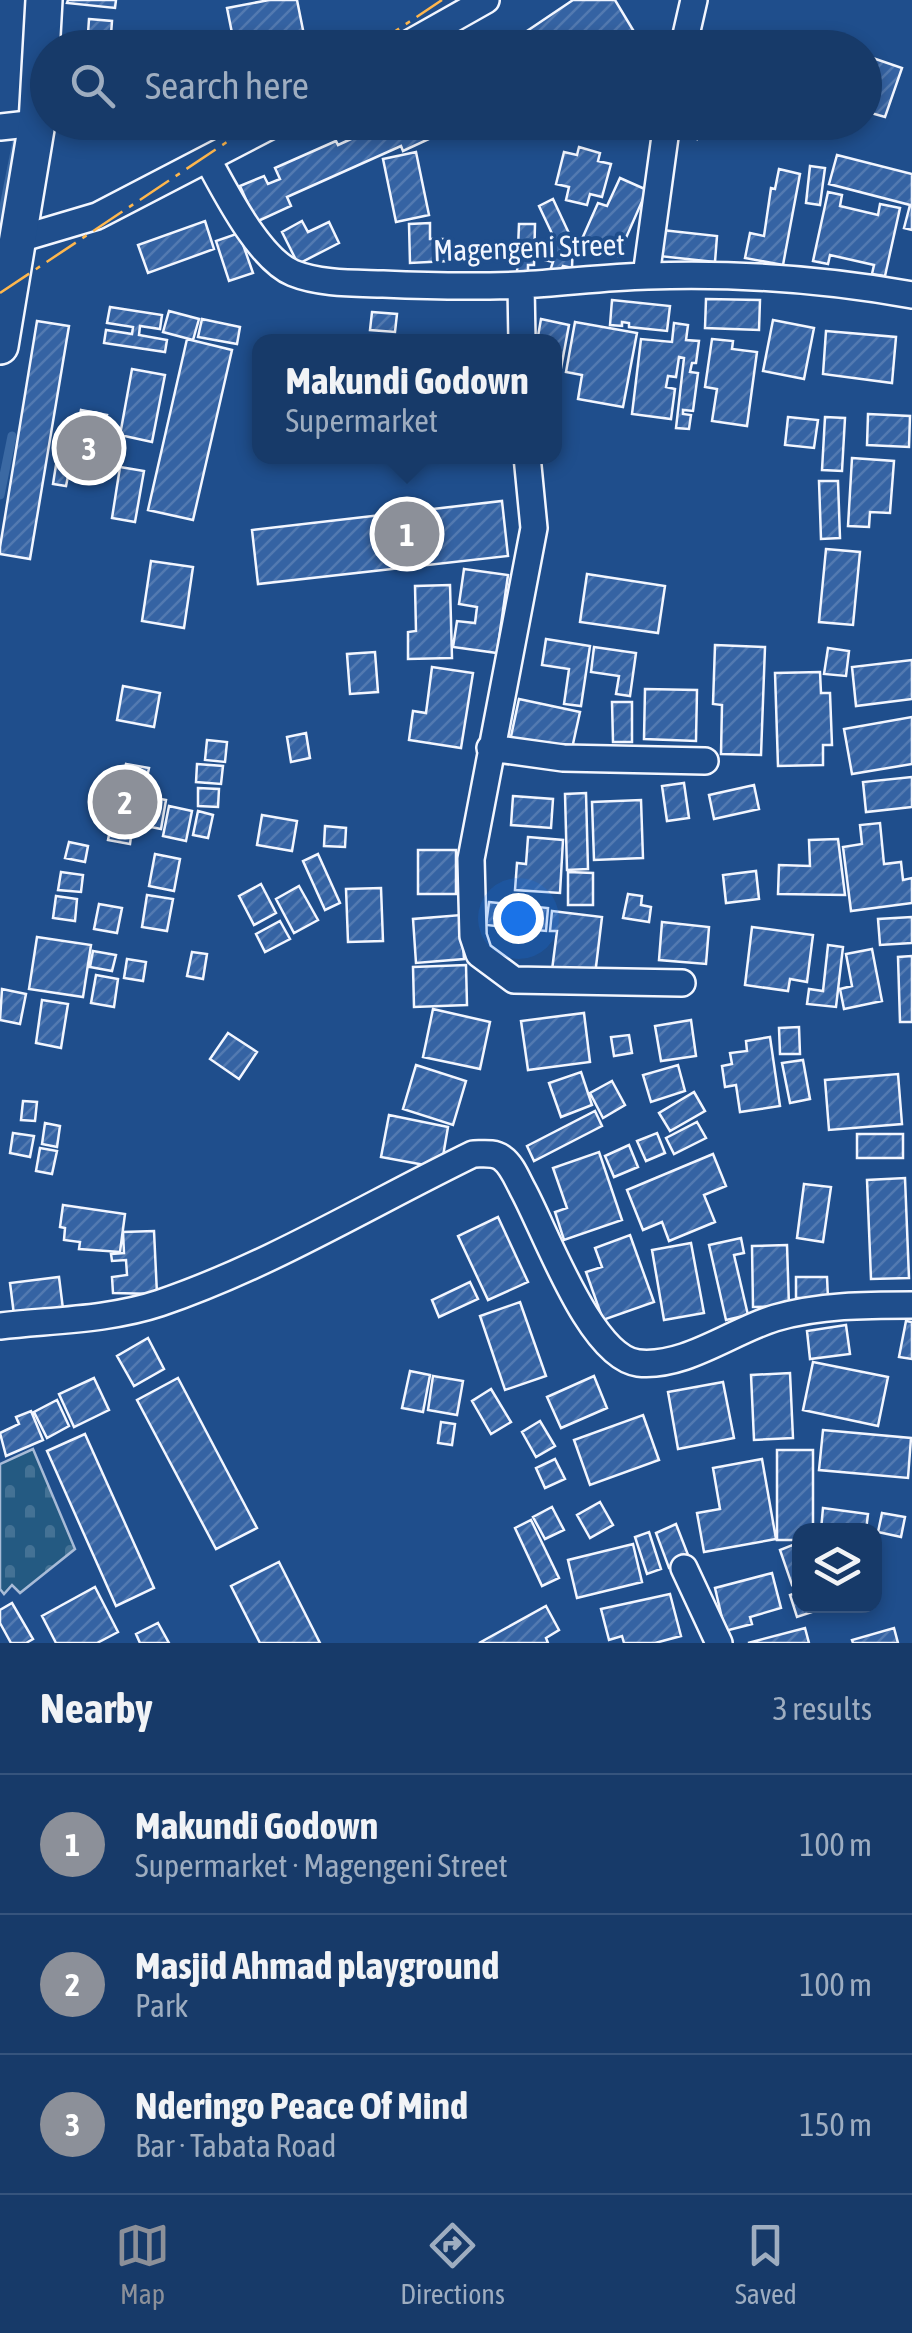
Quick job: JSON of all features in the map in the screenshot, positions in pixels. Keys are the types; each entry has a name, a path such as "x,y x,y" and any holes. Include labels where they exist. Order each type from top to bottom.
{"main road":[{"path":"42,30 44,0"},
{"path":"0,346 33,140"}],"street":[{"path":"433,30 486,0"},
{"path":"687,30 694,0"},
{"path":"0,126 30,124"},
{"path":"16,240 97,216 245,140"},
{"path":"646,276 664,140"},
{"name":"Magengeni Street","path":"208,160 246,226 277,262 292,273 352,283 520,285 646,276 784,277 912,295"},
{"path":"520,285 522,334"},
{"path":"528,464 534,528 471,859 473,936 479,954 514,980 682,983"},
{"path":"490,748 563,758 705,762"},
{"path":"0,1326 107,1315 158,1304 232,1274 473,1154 495,1154 507,1160 544,1228 586,1320 613,1352 638,1362 676,1358 774,1318 858,1304 912,1305"},
{"path":"684,1568 719,1643"}],"green space":[{"path":"33,1449 75,1549 20,1593 12,1585 4,1594 0,1589 0,1464"}],"building":[{"path":"116,0 115,8 67,3"},
{"path":"269,0 297,0 303,30 231,30 227,8"},
{"path":"573,0 615,0 633,30 528,30"},
{"path":"89,19 112,21 111,30 88,30"},
{"path":"882,61 902,68 885,117 882,116"},
{"path":"349,140 427,140 403,151 401,146 287,197 291,206 256,222 240,186 264,176 268,184 280,179 275,168 336,141 338,145"},
{"path":"579,147 600,153 598,161 611,164 602,197 590,194 587,205 566,200 569,187 556,184 564,152 577,155"},
{"path":"416,152 429,215 396,222 383,159"},
{"path":"837,155 912,174 912,230 904,228 910,205 829,184"},
{"path":"810,166 825,168 820,205 806,203"},
{"path":"779,169 800,174 783,265 745,258 750,233 764,236 771,188 775,189"},
{"path":"620,178 647,190 618,256 582,239 598,203 607,206"},
{"path":"828,192 842,195 840,206 878,215 880,204 900,208 885,276 872,274 874,265 830,255 828,264 813,261"},
{"path":"553,199 573,242 572,268 563,266 560,272 550,271 553,262 545,260 545,251 552,249 555,240 539,206"},
{"path":"205,221 214,249 148,273 138,245"},
{"path":"302,221 308,232 329,222 339,243 298,264 282,232"},
{"path":"430,223 430,239 448,239 448,261 410,263 409,224"},
{"path":"519,224 535,224 534,265 528,265 528,273 517,273"},
{"path":"662,230 717,236 715,262 659,256"},
{"path":"239,233 253,273 229,281 216,241"},
{"path":"706,299 760,300 759,330 705,328"},
{"path":"612,300 670,306 667,331 629,327 629,323 622,322 622,326 610,325"},
{"path":"110,307 162,315 160,329 140,326 139,335 167,340 165,352 104,343 106,330 132,334 133,327 107,323"},
{"path":"169,311 199,319 193,340 163,332"},
{"path":"372,312 397,314 395,332 370,330"},
{"path":"202,319 240,327 237,344 198,337"},
{"path":"541,319 569,325 562,363 562,334 538,334"},
{"path":"773,320 814,328 804,379 763,371"},
{"path":"37,321 69,326 30,559 0,554 0,547"},
{"path":"575,322 637,333 623,407 578,399 582,375 566,372"},
{"path":"674,323 688,325 686,340 699,341 696,363 692,363 690,372 698,373 693,411 683,410 683,414 691,415 689,429 676,428 684,358 679,357 676,377 668,376 666,387 675,389 671,419 632,414 641,339 672,342"},
{"path":"826,331 896,337 892,383 823,374"},
{"path":"187,339 232,350 193,520 148,510"},
{"path":"712,339 733,341 732,349 757,352 747,426 712,421 717,389 705,387"},
{"path":"132,369 165,375 152,442 120,435"},
{"path":"81,410 107,415 94,482 68,476 66,486 53,484 56,465 70,468"},
{"path":"868,414 910,416 909,447 867,445"},
{"path":"788,417 818,420 814,448 785,445"},
{"path":"825,417 845,418 842,471 822,470"},
{"path":"852,458 894,461 890,513 870,512 869,527 848,526"},
{"path":"120,467 144,471 135,522 112,518"},
{"path":"819,481 838,481 840,538 821,539"},
{"path":"502,501 508,556 258,584 252,530"},
{"path":"826,549 860,552 853,625 819,622"},
{"path":"151,561 193,567 184,628 142,621"},
{"path":"464,569 508,575 497,653 453,647 457,621 475,623 477,607 459,604"},
{"path":"587,574 665,586 658,633 580,622"},
{"path":"450,585 452,658 408,659 408,632 416,631 415,586"},
{"path":"546,639 590,646 581,706 564,704 569,669 542,665"},
{"path":"715,645 765,647 761,755 721,754 722,705 713,704"},
{"path":"594,647 636,653 630,696 616,694 619,676 591,672"},
{"path":"828,648 849,651 846,676 824,674"},
{"path":"375,652 378,692 350,694 347,654"},
{"path":"912,660 912,699 856,706 852,667"},
{"path":"432,667 473,673 461,748 409,740 413,711 426,713"},
{"path":"820,672 821,693 830,693 832,745 823,745 823,765 778,766 775,673"},
{"path":"123,686 160,693 154,727 117,720"},
{"path":"645,689 697,690 696,741 644,739"},
{"path":"519,699 580,712 571,753 510,741"},
{"path":"612,702 632,702 632,742 613,742"},
{"path":"912,717 912,764 852,774 844,729"},
{"path":"306,733 310,758 291,762 287,737"},
{"path":"207,740 227,742 225,762 205,760"},
{"path":"126,764 149,768 143,796 121,791"},
{"path":"197,764 223,766 221,784 196,782"},
{"path":"912,777 912,807 866,812 863,782"},
{"path":"684,783 689,818 667,821 662,786"},
{"path":"754,785 759,809 714,819 709,795"},
{"path":"198,788 219,789 218,807 198,806"},
{"path":"586,793 588,869 567,870 565,794"},
{"path":"145,796 166,800 161,829 141,825"},
{"path":"513,796 553,799 551,828 511,825"},
{"path":"641,800 643,858 594,860 592,802"},
{"path":"169,806 192,811 186,841 163,836"},
{"path":"198,811 213,815 208,838 193,835"},
{"path":"262,815 297,821 292,851 257,845"},
{"path":"112,819 133,823 130,844 108,840"},
{"path":"880,823 884,864 901,862 903,880 912,878 912,903 851,911 843,847 862,844 860,825"},
{"path":"325,826 346,828 345,847 324,846"},
{"path":"528,837 563,840 560,893 515,890 517,863 526,864"},
{"path":"838,839 845,895 778,894 779,865 810,866 809,840"},
{"path":"69,842 88,846 85,862 65,858"},
{"path":"418,850 456,850 456,894 418,894"},
{"path":"155,854 180,859 174,891 149,886"},
{"path":"318,854 340,903 325,910 303,861"},
{"path":"756,871 759,899 726,903 723,875"},
{"path":"61,872 83,875 81,892 58,890"},
{"path":"568,872 593,873 593,905 568,905"},
{"path":"261,884 276,913 254,925 239,896"},
{"path":"299,886 318,920 294,933 276,899"},
{"path":"381,888 383,941 348,942 346,889"},
{"path":"628,894 642,896 641,905 651,907 649,922 623,918"},
{"path":"147,895 173,899 167,931 142,927"},
{"path":"56,896 77,899 75,921 53,918"},
{"path":"489,902 548,908 546,931 486,925"},
{"path":"99,904 122,908 117,933 94,929"},
{"path":"552,911 602,917 595,975 552,970 557,931 550,931"},
{"path":"461,915 464,959 416,963 413,919"},
{"path":"912,917 912,943 880,945 878,919"},
{"path":"280,921 290,939 265,952 256,934"},
{"path":"662,922 709,927 706,964 659,960"},
{"path":"752,927 813,935 807,982 790,979 788,991 745,985"},
{"path":"37,937 91,945 83,997 29,989"},
{"path":"828,945 843,947 836,1007 807,1004 809,989 823,991"},
{"path":"872,949 882,1001 844,1009 840,989 852,986 846,954"},
{"path":"93,951 116,955 112,971 90,967"},
{"path":"192,952 207,954 203,979 187,976"},
{"path":"912,956 912,1022 900,1022 898,957"},
{"path":"127,959 146,962 143,981 124,978"},
{"path":"466,965 467,1005 414,1007 413,967"},
{"path":"96,975 118,979 114,1007 91,1003"},
{"path":"2,989 26,994 20,1024 0,1020"},
{"path":"42,1000 68,1004 61,1048 36,1043"},
{"path":"433,1009 490,1022 480,1069 423,1057"},
{"path":"584,1013 590,1062 528,1070 521,1021"},
{"path":"691,1020 696,1056 661,1061 655,1026"},
{"path":"799,1027 800,1054 780,1054 779,1028"},
{"path":"228,1033 257,1052 239,1079 210,1059"},
{"path":"629,1035 632,1053 614,1056 611,1037"},
{"path":"770,1037 780,1106 740,1112 736,1085 725,1087 722,1066 732,1064 730,1053 747,1051 746,1041"},
{"path":"803,1060 810,1099 790,1103 782,1063"},
{"path":"416,1065 466,1081 453,1125 403,1109"},
{"path":"678,1065 685,1091 651,1102 643,1075"},
{"path":"581,1072 592,1105 561,1117 549,1083"},
{"path":"898,1074 902,1124 829,1130 825,1080"},
{"path":"612,1081 625,1105 603,1118 590,1093"},
{"path":"694,1092 705,1111 670,1131 659,1113"},
{"path":"23,1101 37,1102 35,1121 21,1120"},
{"path":"595,1111 602,1126 534,1161 527,1146"},
{"path":"389,1115 448,1127 441,1168 381,1157"},
{"path":"697,1122 706,1138 674,1154 666,1138"},
{"path":"45,1123 60,1126 57,1147 42,1144"},
{"path":"13,1133 34,1136 30,1157 10,1153"},
{"path":"657,1133 665,1153 646,1161 637,1141"},
{"path":"857,1134 903,1134 903,1158 857,1158"},
{"path":"629,1145 638,1167 614,1177 605,1156"},
{"path":"40,1148 57,1151 52,1174 36,1171"},
{"path":"599,1152 622,1220 564,1240 555,1212 567,1208 553,1168"},
{"path":"713,1154 726,1186 704,1195 715,1222 669,1241 662,1222 643,1230 627,1190"},
{"path":"905,1178 909,1278 871,1279 867,1180"},
{"path":"804,1184 831,1187 823,1242 797,1238"},
{"path":"63,1205 125,1214 120,1252 79,1249 80,1242 64,1240 65,1228 60,1227"},
{"path":"498,1217 528,1282 488,1300 458,1236"},
{"path":"154,1231 157,1294 113,1293 112,1277 127,1275 126,1260 112,1261 111,1254 124,1253 123,1232"},
{"path":"630,1235 654,1302 603,1320 586,1272 602,1267 595,1248"},
{"path":"741,1238 744,1253 734,1255 748,1315 726,1320 709,1245"},
{"path":"691,1243 704,1313 664,1320 652,1250"},
{"path":"787,1245 789,1306 753,1307 752,1246"},
{"path":"59,1277 63,1309 14,1315 10,1283"},
{"path":"796,1277 827,1277 828,1298 796,1298"},
{"path":"470,1282 478,1299 439,1317 432,1300"},
{"path":"520,1302 546,1376 505,1390 480,1316"},
{"path":"906,1321 912,1322 912,1359 899,1357"},
{"path":"846,1325 850,1354 810,1359 807,1331"},
{"path":"148,1338 164,1369 134,1386 117,1356"},
{"path":"813,1362 888,1377 878,1426 803,1410"},
{"path":"410,1371 430,1375 423,1412 402,1408"},
{"path":"790,1373 793,1438 754,1440 751,1375"},
{"path":"433,1376 463,1381 457,1415 428,1410"},
{"path":"594,1376 607,1408 561,1428 547,1397"},
{"path":"94,1378 109,1410 74,1427 59,1394"},
{"path":"178,1378 257,1528 216,1549 137,1400"},
{"path":"723,1382 734,1438 678,1449 668,1392"},
{"path":"491,1389 511,1422 491,1434 472,1401"},
{"path":"57,1400 69,1426 47,1438 34,1412"},
{"path":"31,1411 43,1440 6,1456 0,1433 19,1424 16,1417"},
{"path":"643,1415 659,1460 590,1485 574,1440"},
{"path":"540,1421 555,1446 536,1457 522,1432"},
{"path":"441,1422 455,1424 452,1445 438,1443"},
{"path":"823,1430 911,1438 908,1478 819,1470"},
{"path":"85,1434 154,1588 116,1606 47,1451"},
{"path":"777,1450 813,1450 813,1523 792,1523 792,1540 777,1540"},
{"path":"555,1459 565,1479 545,1488 536,1468"},
{"path":"762,1459 776,1539 704,1552 697,1513 720,1509 713,1468"},
{"path":"600,1502 613,1525 590,1538 577,1515"},
{"path":"552,1507 564,1530 545,1539 533,1517"},
{"path":"823,1508 868,1514 867,1523 822,1523"},
{"path":"882,1513 905,1517 901,1537 882,1533"},
{"path":"531,1520 559,1578 542,1586 515,1528"},
{"path":"676,1524 690,1560 669,1568 656,1533"},
{"path":"649,1532 661,1569 647,1574 635,1537"},
{"path":"633,1544 642,1582 577,1598 568,1560"},
{"path":"792,1545 792,1585 780,1550"},
{"path":"279,1562 320,1643 260,1643 231,1586"},
{"path":"772,1573 781,1608 750,1617 752,1624 725,1631 715,1588"},
{"path":"95,1587 118,1632 97,1643 56,1643 42,1616"},
{"path":"670,1594 681,1636 655,1643 624,1643 622,1636 609,1640 601,1609"},
{"path":"12,1603 33,1639 26,1643 11,1643 0,1623 0,1610"},
{"path":"546,1606 559,1630 546,1638 548,1643 479,1643"},
{"path":"158,1623 169,1643 140,1643 136,1634"},
{"path":"805,1628 809,1643 748,1643"},
{"path":"894,1628 898,1643 852,1640"}],"waterway":[{"path":"0,227 17,141"},
{"path":"0,495 12,436"}],"power":[{"path":"397,30 442,0"},
{"path":"0,293 230,140"}],"place":[{"name":"Nderingo Peace Of Mind","path":"89,448"},
{"name":"Makundi Godown","path":"407,534"},
{"name":"Masjid Ahmad playground","path":"125,802"}]}
